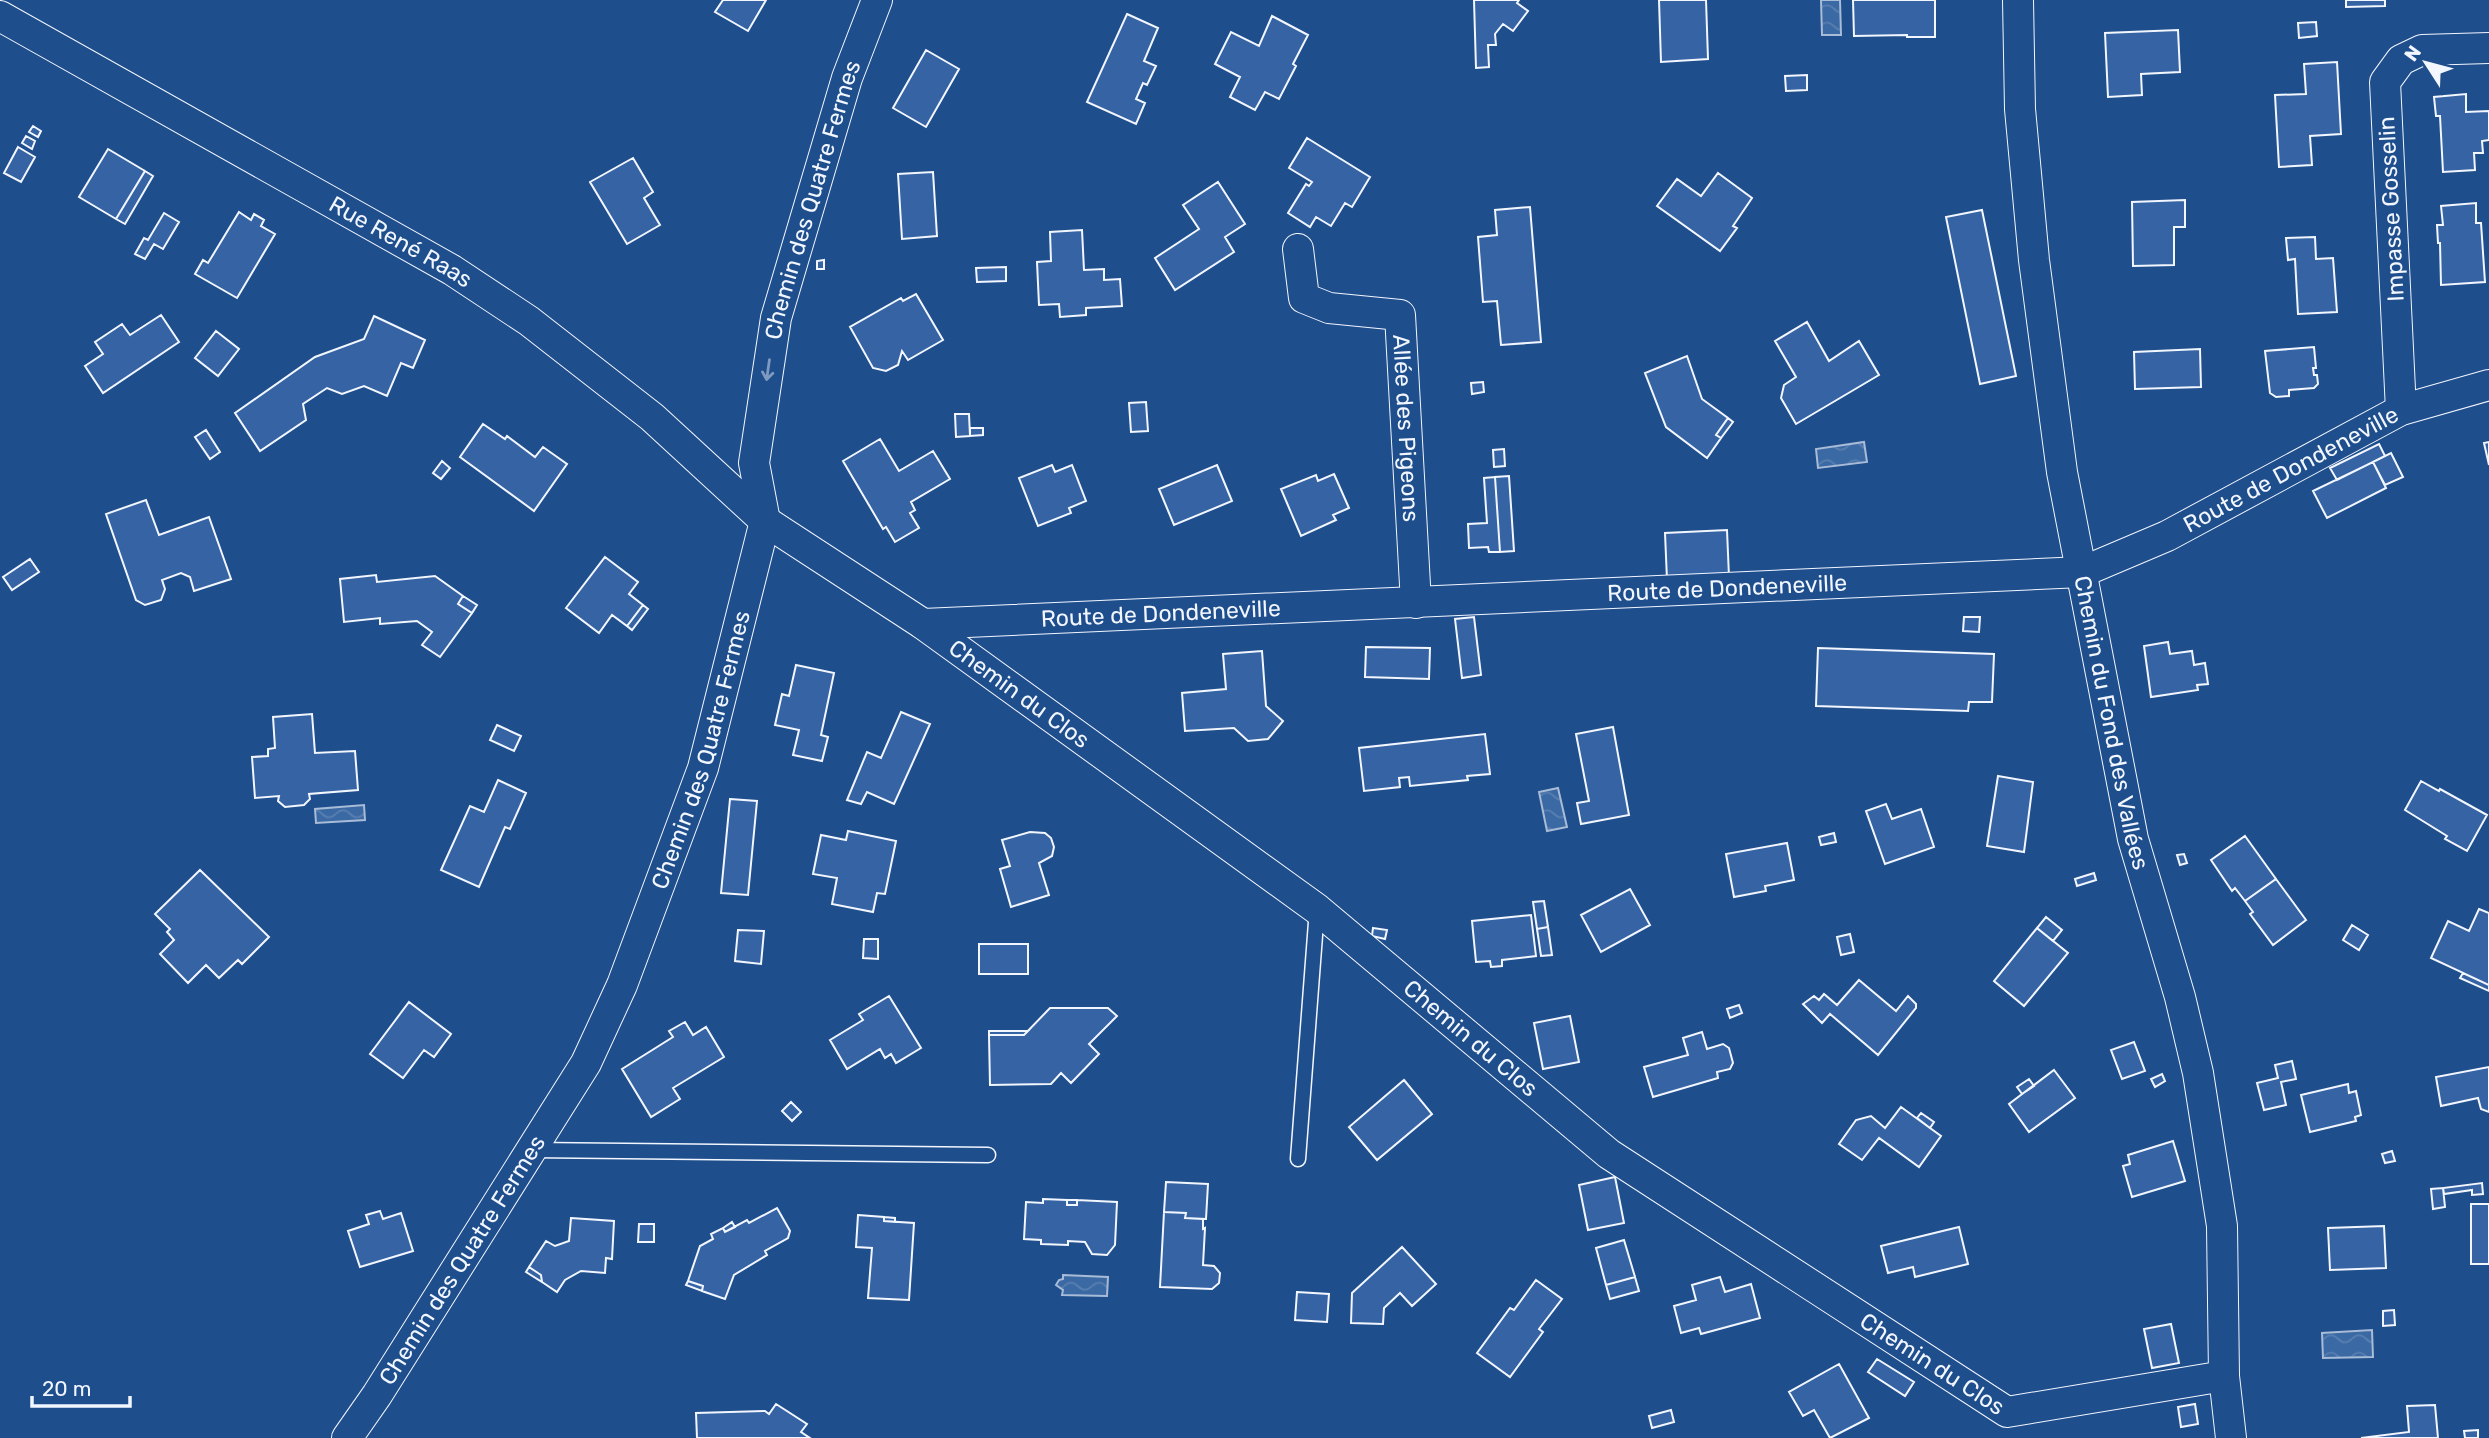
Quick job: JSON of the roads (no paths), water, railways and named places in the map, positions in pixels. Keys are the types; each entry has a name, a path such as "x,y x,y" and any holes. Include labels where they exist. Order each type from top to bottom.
{"street":[{"name":"Chemin des Quatre Fermes","path":"347,1438 377,1395 586,1063 622,985 703,768 765,521 754,463 776,318 847,78 877,0"},
{"name":"Chemin du Fond des Vallées","path":"2018,0 2020,109 2034,260 2062,472 2133,839 2180,997 2198,1073 2222,1226 2224,1376 2231,1438"},
{"name":"Rue René Raas","path":"0,16 453,270 518,314 652,417 765,521"},
{"name":"Impasse Gosselin","path":"2401,410 2385,82 2401,60 2422,50 2489,48"},
{"name":"Allée des Pigeons","path":"1298,249 1304,298 1329,308 1400,315 1416,603"},
{"name":"Route de Dondeneville","path":"923,624 2082,572 2167,536 2401,410 2489,385"},
{"name":"Chemin du Clos","path":"765,521 923,624 1317,909 1609,1154 2007,1412 2224,1376"}],"lane":[{"path":"1298,1159 1317,909"},
{"path":"530,1150 988,1155"}],"water":[{"path":"1821,0 1840,0 1841,35 1822,35"},
{"path":"1864,442 1867,462 1818,468 1816,449"},
{"path":"1558,788 1567,827 1547,831 1539,792"},
{"path":"364,805 365,820 316,823 315,809"},
{"path":"1063,1275 1108,1277 1107,1296 1062,1295 1063,1290 1056,1285 1063,1279"},
{"path":"2372,1330 2373,1357 2323,1358 2322,1333"}]}
